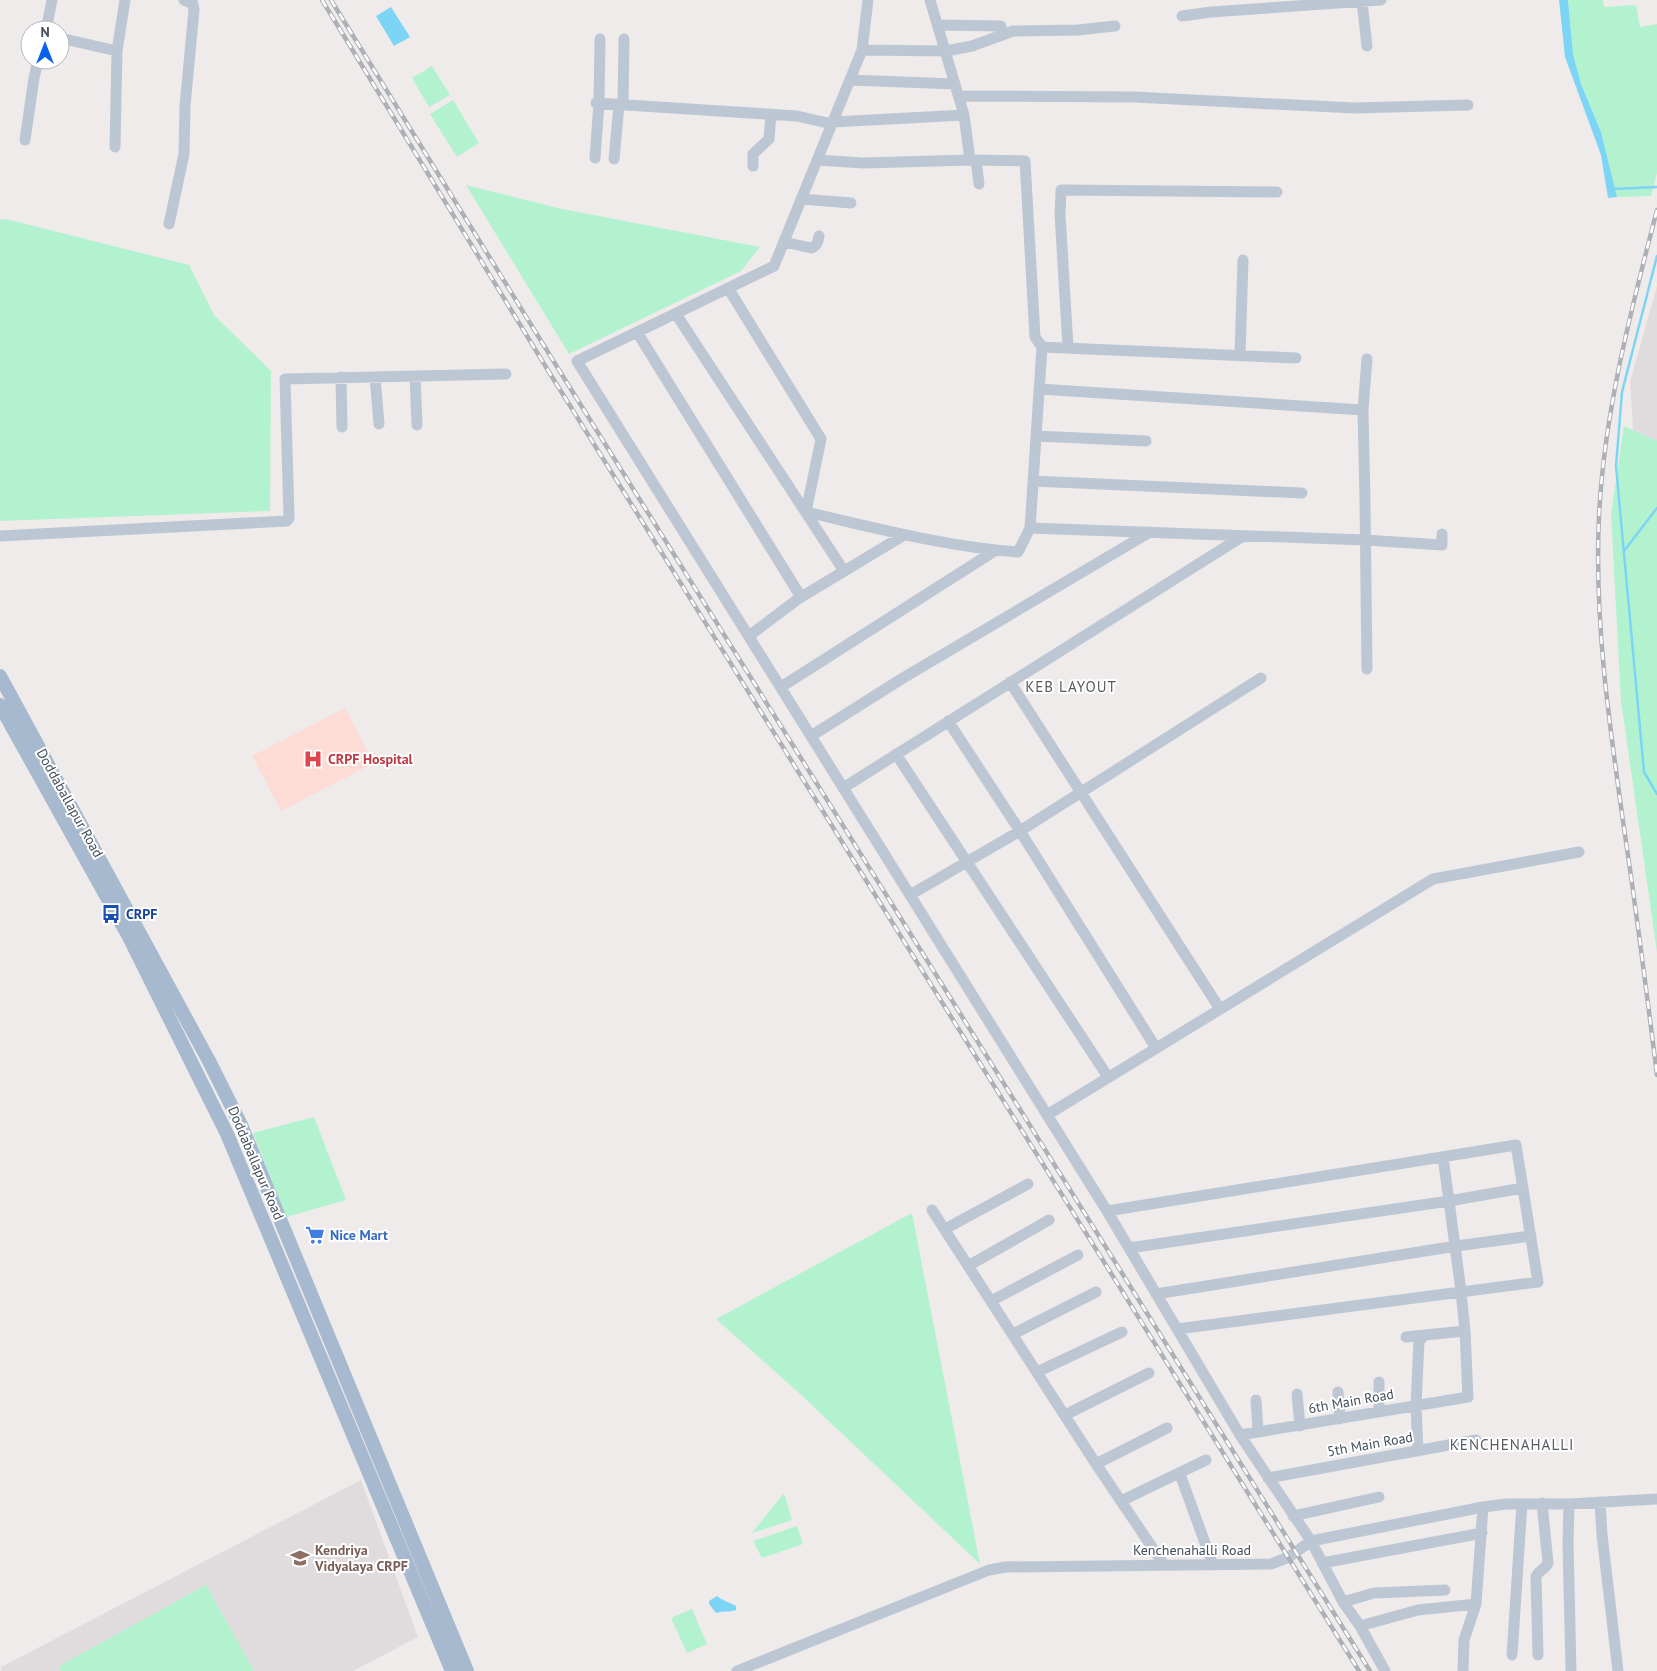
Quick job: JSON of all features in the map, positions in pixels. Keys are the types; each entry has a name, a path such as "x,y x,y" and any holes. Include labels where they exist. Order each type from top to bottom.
{"main road":[{"name":"Doddaballapur Road","path":"1,680 206,1053 241,1125 467,1671"},
{"name":"Doddaballapur Road","path":"0,705 128,935 227,1134 452,1671"}],"street":[{"path":"48,20 52,0"},
{"path":"114,147 117,51 125,0"},
{"path":"169,224 184,154 185,106 194,10 193,4 184,0"},
{"path":"868,0 862,50 774,266 577,361 1107,1211 1240,1435 1311,1541 1343,1602 1360,1626 1385,1671"},
{"path":"930,0 959,96 979,184"},
{"path":"1182,16 1247,5 1381,0"},
{"path":"1362,1 1367,46"},
{"path":"938,25 1001,26"},
{"path":"862,50 946,50 972,46 1013,32 1078,30 1114,26"},
{"path":"594,158 600,39"},
{"path":"614,159 621,105 624,39"},
{"path":"70,40 117,51"},
{"path":"25,140 36,70"},
{"path":"850,80 955,84"},
{"path":"959,96 1134,97 1354,108 1468,105"},
{"path":"597,103 797,116 832,123 964,116"},
{"path":"753,166 753,154 768,139 771,114"},
{"path":"806,512 904,534 1018,552 1030,528 1042,347 1035,337 1025,161 973,160 863,163 817,160"},
{"path":"1068,347 1060,214 1061,190 1277,192"},
{"path":"801,200 852,203"},
{"path":"784,242 811,248 815,247 818,243 819,236"},
{"path":"1240,355 1243,260"},
{"path":"728,288 822,439 806,512"},
{"path":"676,314 844,571"},
{"path":"637,332 802,597"},
{"path":"1042,347 1296,358"},
{"path":"1366,669 1363,410 1367,359"},
{"path":"0,536 287,522 289,518 285,379 506,374"},
{"path":"415,376 418,424"},
{"path":"342,377 342,427"},
{"path":"375,377 379,424"},
{"path":"1039,389 1363,410"},
{"path":"1036,436 1146,441"},
{"path":"1033,481 1302,493"},
{"path":"1030,528 1365,540 1442,546 1442,534"},
{"path":"811,736 903,678 1150,532"},
{"path":"749,636 802,597 904,534"},
{"path":"843,788 1243,536"},
{"path":"781,687 996,550"},
{"path":"910,895 1020,831 1261,678"},
{"path":"1010,682 1220,1009"},
{"path":"948,721 1020,831 1156,1048"},
{"path":"896,754 1108,1077"},
{"path":"1047,1114 1433,879 1579,852"},
{"path":"1107,1211 1516,1145 1538,1282 1177,1329"},
{"path":"1406,1337 1465,1331 1456,1246 1443,1157"},
{"path":"945,1229 1028,1184"},
{"path":"1129,1248 1449,1201 1523,1188"},
{"path":"932,1210 1096,1464 1164,1565"},
{"path":"968,1266 1049,1220"},
{"path":"1156,1294 1456,1246 1531,1236"},
{"path":"991,1301 1078,1254"},
{"path":"1013,1334 1096,1292"},
{"name":"6th Main Road","path":"1240,1435 1468,1397 1465,1331"},
{"path":"1037,1372 1122,1332"},
{"path":"1418,1451 1416,1405 1419,1341 1425,1335"},
{"path":"1065,1415 1149,1373"},
{"path":"1379,1382 1380,1412"},
{"path":"1338,1392 1340,1419"},
{"path":"1297,1394 1300,1426"},
{"path":"1256,1400 1258,1432"},
{"path":"1096,1464 1167,1428"},
{"name":"5th Main Road","path":"1268,1478 1476,1440"},
{"path":"1121,1501 1206,1460"},
{"path":"1180,1474 1213,1565"},
{"path":"1293,1516 1379,1496"},
{"name":"Kenchenahalli Road","path":"737,1671 989,1570 1006,1567 1271,1564 1289,1558 1311,1541 1483,1507 1657,1499"},
{"path":"1600,1502 1602,1535 1618,1671"},
{"path":"1512,1655 1522,1504"},
{"path":"1538,1655 1536,1577 1537,1573 1544,1569 1548,1563 1542,1504"},
{"path":"1569,1504 1571,1671"},
{"path":"1463,1671 1464,1640 1476,1604 1483,1507"},
{"path":"1322,1564 1482,1533"},
{"path":"1343,1602 1374,1593 1444,1590"},
{"path":"1360,1626 1418,1610 1476,1604"}],"shaded area":[{"path":"1657,286 1657,766 1654,764 1630,382"},
{"name":"CRPF Hospital","path":"345,708 374,763 281,811 252,756"},
{"name":"Kendriya Vidyalaya CRPF","path":"361,1480 418,1637 353,1671 1,1671 1,1667"}],"green space":[{"path":"1568,0 1603,0 1604,7 1636,5 1640,27 1657,24 1657,173 1651,196 1617,197 1601,132 1581,84 1573,54"},
{"path":"432,66 450,95 429,107 412,78"},
{"path":"453,100 479,143 457,157 430,114"},
{"path":"466,185 562,209 760,247 741,271 569,354"},
{"path":"6,219 189,265 214,315 271,371 270,511 0,521 0,220"},
{"path":"1624,426 1657,441 1657,952 1621,701 1611,514"},
{"path":"314,1117 346,1200 286,1217 253,1133"},
{"path":"912,1213 980,1564 798,1392 716,1319"},
{"path":"784,1493 792,1520 752,1533"},
{"path":"797,1526 803,1544 762,1558 753,1541"},
{"path":"206,1585 254,1671 61,1671 59,1666"},
{"path":"692,1609 707,1644 687,1653 671,1618"}],"water":[{"path":"1559,0 1568,0 1573,54 1581,84 1601,132 1617,197 1608,198 1601,155 1565,57"},
{"path":"391,7 410,37 394,46 376,16"},
{"path":"717,1596 736,1606 736,1610 716,1613 709,1604 709,1601"}],"waterway":[{"path":"1612,189 1657,187"},
{"path":"1657,256 1622,392 1616,466 1644,772 1657,794"},
{"path":"1624,551 1657,508"}],"railway":[{"path":"322,0 549,372 1359,1671"},
{"path":"331,0 559,370 1370,1671"},
{"path":"1657,210 1620,362 1613,400 1602,477 1598,556 1604,676 1657,1075"}],"place":[{"name":"CRPF Hospital","path":"313,759"},
{"name":"CRPF","path":"111,914"},
{"name":"Nice Mart","path":"315,1235"},
{"name":"Kendriya Vidyalaya CRPF","path":"300,1558"}],"district":[{"name":"KEB LAYOUT","path":"1071,687"},
{"name":"KENCHENAHALLI","path":"1512,1445"}]}
